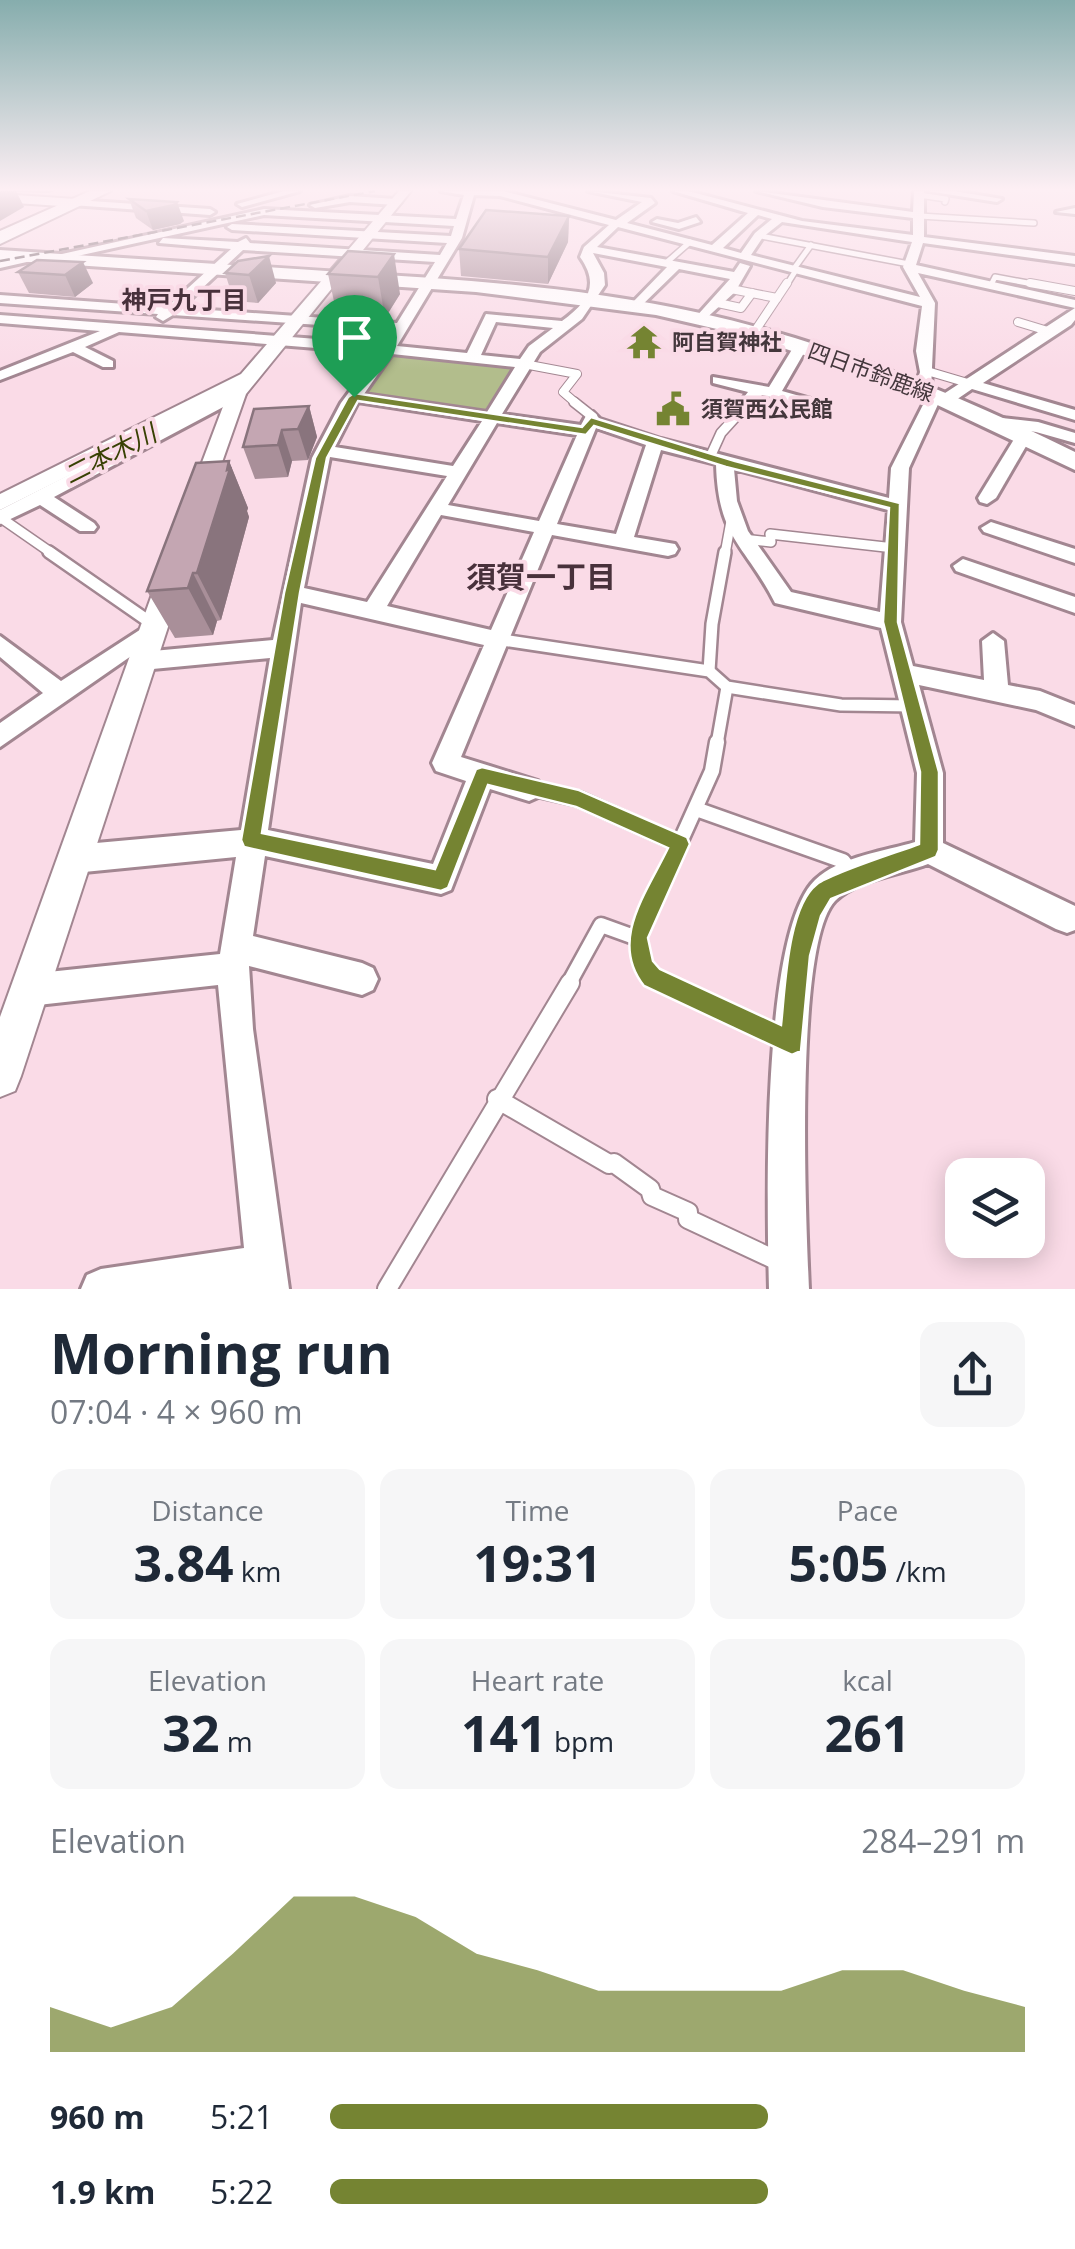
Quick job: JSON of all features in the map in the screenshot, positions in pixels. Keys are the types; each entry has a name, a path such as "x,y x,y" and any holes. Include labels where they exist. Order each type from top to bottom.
{"main road":[{"name":"四日市鈴鹿線","path":"3,258 43,257 428,283 637,306 801,346 933,388 1075,462"}],"street":[{"path":"3,258 34,251"},
{"path":"43,257 71,251"},
{"path":"148,331 236,251"},
{"path":"323,251 442,259"},
{"path":"386,255 389,251"},
{"path":"101,1289 267,1277 236,1028 235,958 292,593 325,451 354,397 447,251"},
{"path":"373,611 524,364 543,339 577,316 600,282 586,258 588,251"},
{"path":"600,251 672,264 735,283"},
{"path":"723,251 930,303"},
{"path":"701,319 735,283 750,251"},
{"path":"914,251 909,266 930,303 923,351 933,388 900,468 890,622 931,784 929,850"},
{"path":"1002,251 1075,260"},
{"path":"192,518 242,386 352,253"},
{"path":"637,306 672,264"},
{"path":"909,266 1075,304"},
{"path":"0,299 401,326"},
{"path":"971,384 1052,332 1075,312"},
{"path":"474,356 491,317 561,325"},
{"path":"0,319 474,356 524,364"},
{"path":"3,375 117,328"},
{"path":"73,346 108,364"},
{"path":"741,411 765,392 801,346"},
{"path":"3,375 31,388"},
{"path":"718,380 822,407"},
{"path":"933,388 971,384 1075,415"},
{"path":"0,518 242,386"},
{"path":"0,503 242,386"},
{"path":"354,397 490,417 590,423 896,506"},
{"path":"529,789 444,763 590,423"},
{"path":"1002,424 1038,427 1075,438"},
{"path":"987,498 1024,436"},
{"path":"623,542 655,443"},
{"path":"325,451 457,472"},
{"path":"718,459 731,521 780,589 782,598 890,622"},
{"path":"41,497 87,527"},
{"path":"434,508 668,549"},
{"path":"991,528 1075,556"},
{"path":"0,1076 180,554"},
{"path":"964,566 1075,605"},
{"path":"292,593 496,639"},
{"path":"0,736 150,639 283,648"},
{"path":"993,642 997,691"},
{"path":"0,644 60,694"},
{"path":"904,673 997,691 1075,716"},
{"path":"74,859 251,841 441,880 482,775"},
{"path":"789,1277 792,1043 799,956 811,912 824,891 929,850 1071,921"},
{"path":"30,990 235,958 362,979"}],"lane":[{"path":"672,264 683,251"},
{"path":"757,328 806,251"},
{"path":"839,251 909,266"},
{"path":"991,285 995,277 1075,291"},
{"path":"735,283 752,293 777,298"},
{"path":"718,304 740,308 752,293"},
{"path":"1018,322 1052,332"},
{"path":"524,364 577,374 563,392 590,423"},
{"path":"933,388 971,384"},
{"path":"718,459 721,433 741,411"},
{"path":"0,518 150,639"},
{"path":"709,671 712,624 731,521"},
{"path":"743,540 771,542 770,534 894,548"},
{"path":"496,639 709,671 727,687 842,704 914,706"},
{"path":"727,687 712,771 637,938 643,967 652,978 792,1043"},
{"path":"529,789 579,799 680,844"},
{"path":"696,808 842,861 855,876"},
{"path":"386,1289 497,1098 548,1022 601,925 637,938"},
{"path":"497,1098 609,1164 614,1163 650,1190 652,1196 688,1212 688,1219 789,1277"}],"green space":[{"path":"395,351 515,368 482,414 363,395 388,354"}],"building":[{"path":"348,251 394,254 378,277 328,274"},
{"path":"483,251 551,251 548,257"},
{"path":"269,256 249,275 225,273 238,261"},
{"path":"37,260 83,262 65,275 18,272"},
{"path":"309,406 298,429 282,430 278,445 243,447 254,409"},
{"path":"229,461 227,470 230,469 197,573 193,573 188,588 147,591 196,463"}],"railway":[{"path":"0,261 53,251"}],"place":[{"name":"阿自賀神社","path":"644,342"},
{"name":"須賀西公民館","path":"673,409"}],"district":[{"name":"神戸九丁目","path":"184,300"},
{"name":"須賀一丁目","path":"541,578"}],"route":[{"path":"354,397 586,432 591,421 730,464 896,506 890,622 930,772 929,850 824,891 811,912 799,956 792,1043 652,978 638,954 637,938 680,844 579,799 482,775 441,880 251,840 292,593 321,458 354,397"}],"water label":[{"name":"二本木川","path":"110,454"}]}
